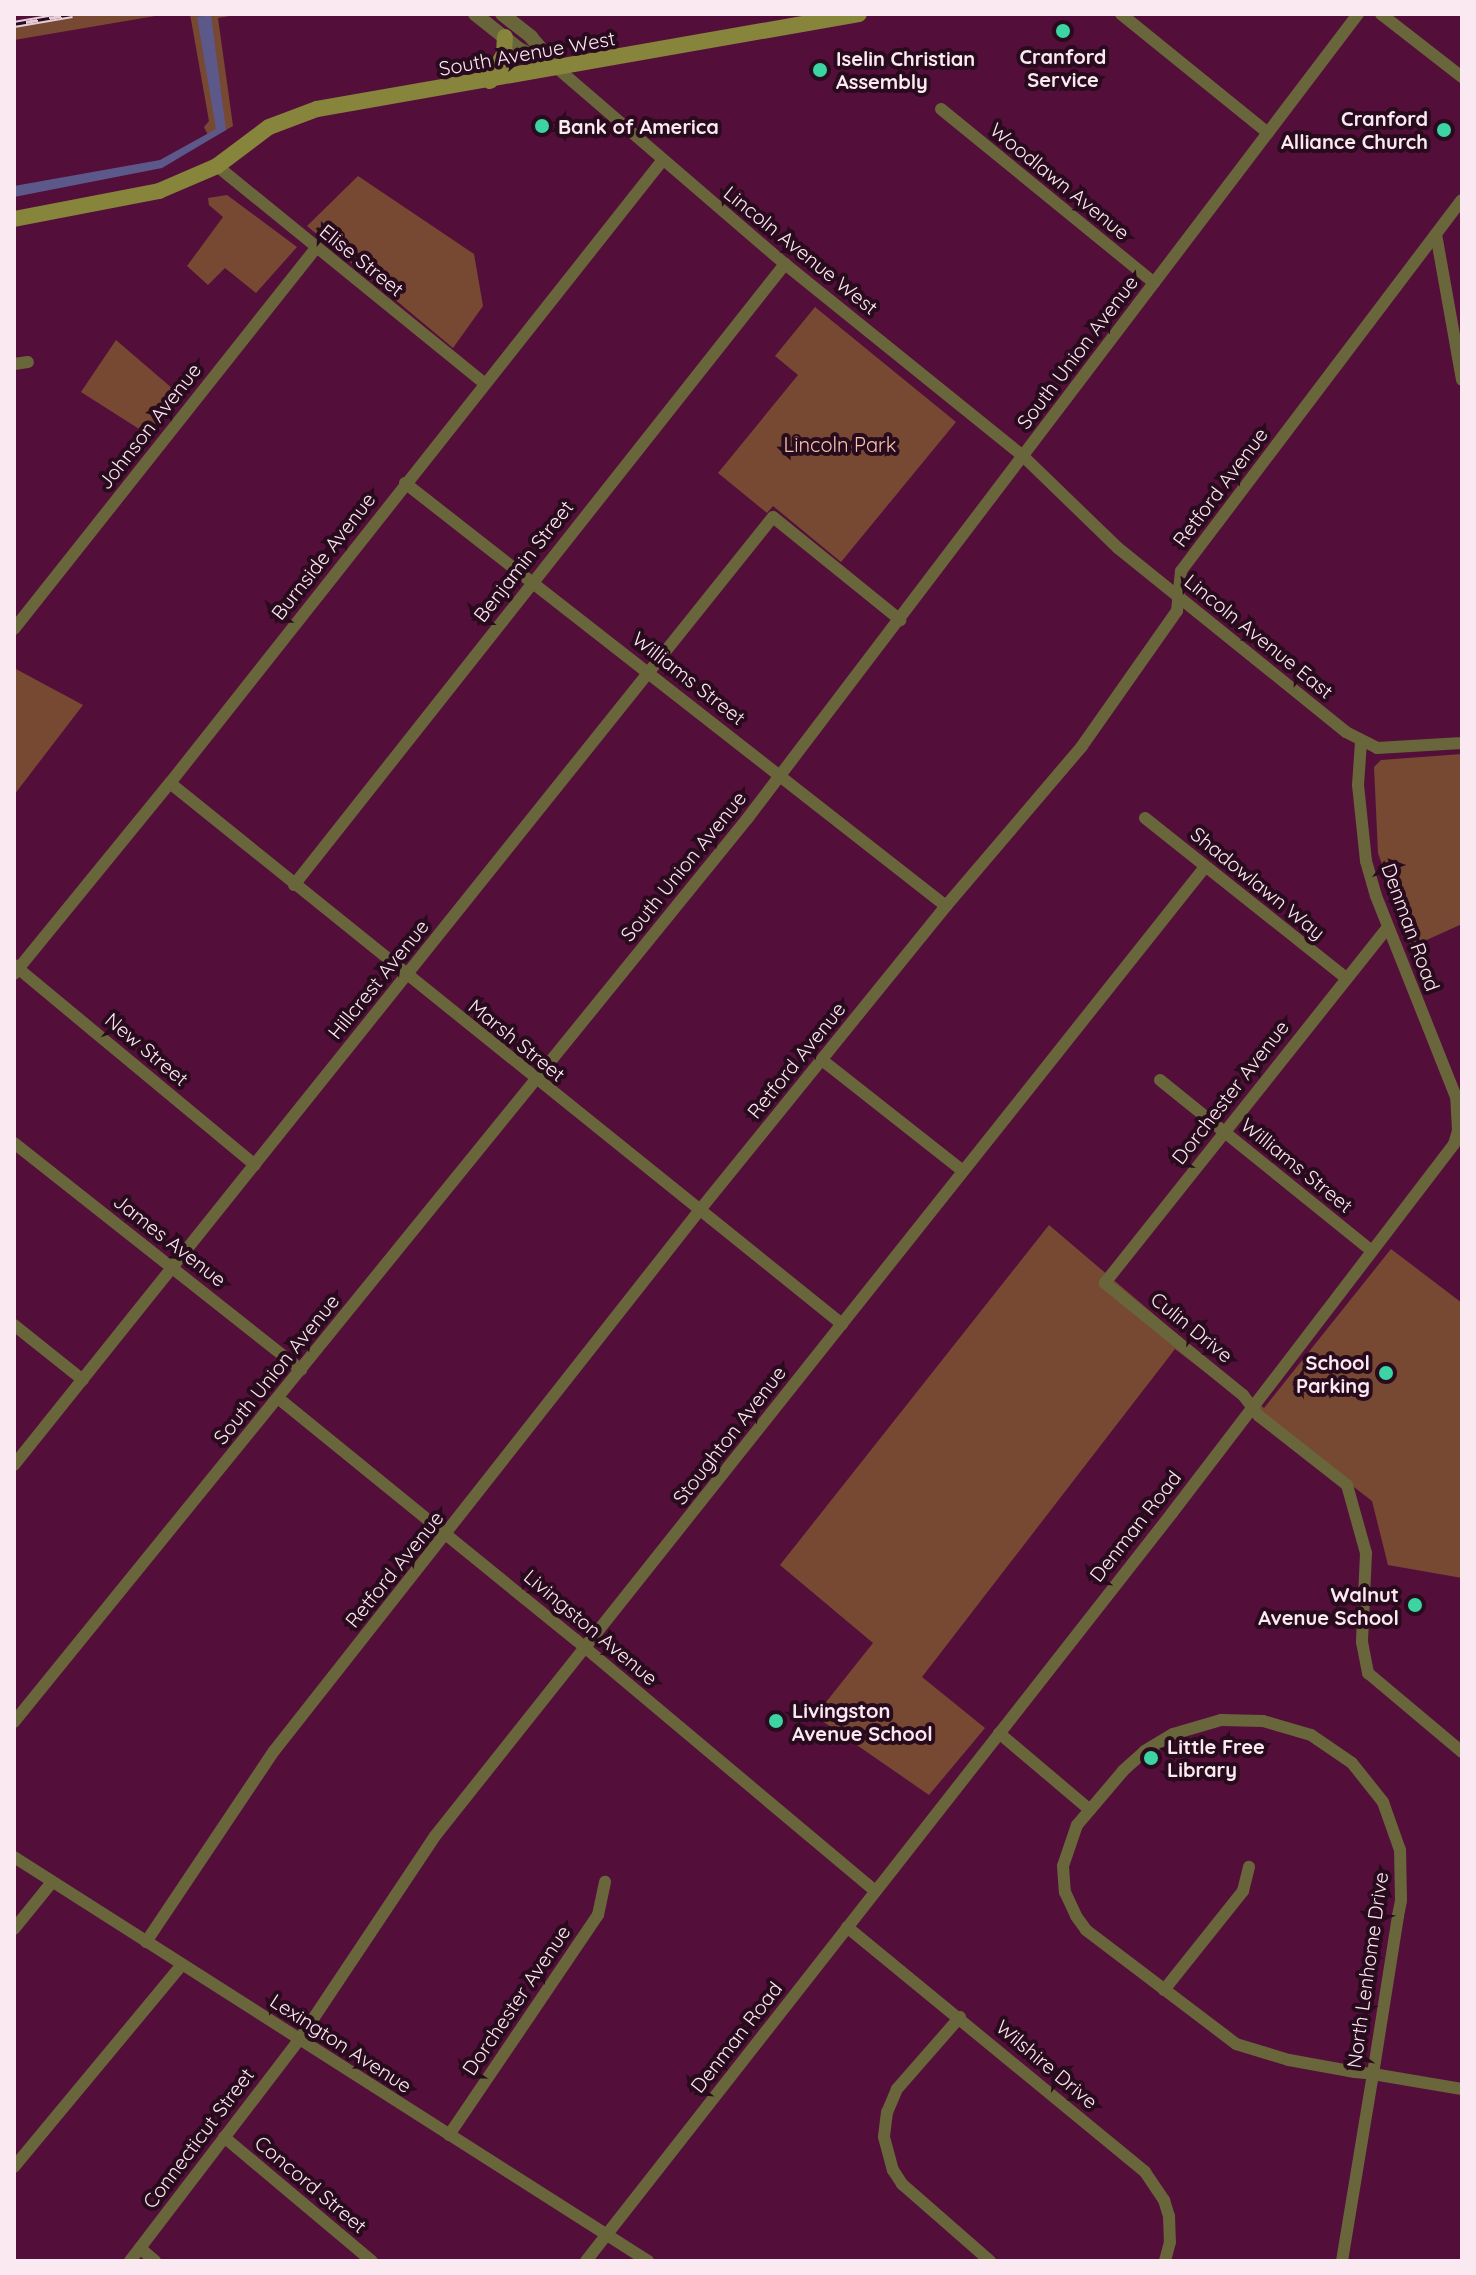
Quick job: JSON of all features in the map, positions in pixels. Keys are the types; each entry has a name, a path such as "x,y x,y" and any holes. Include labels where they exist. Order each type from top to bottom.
{"main road":[{"name":"South Avenue West","path":"14,219 159,191 217,166 255,137 287,118 317,109 859,14"},
{"path":"490,81 504,54 505,37"}],"street":[{"name":"Lincoln Avenue West","path":"475,14 519,49 557,68"},
{"name":"Lincoln Avenue West","path":"502,14 531,37 557,68 662,161 1024,457"},
{"path":"1121,14 1268,133"},
{"name":"South Union Avenue","path":"14,1722 780,776 1358,14"},
{"path":"1381,14 1462,77"},
{"name":"Woodlawn Avenue","path":"941,109 1154,283"},
{"name":"Burnside Avenue","path":"15,969 170,783 662,161"},
{"name":"Elise Street","path":"217,166 485,384"},
{"name":"Retford Avenue","path":"146,1942 274,1751 699,1211 946,906 1082,746 1177,611 1181,571 1462,200"},
{"path":"1436,234 1462,380"},
{"name":"Johnson Avenue","path":"14,629 316,248"},
{"name":"Benjamin Street","path":"294,885 785,264"},
{"path":"14,364 28,362"},
{"name":"Lincoln Avenue East","path":"1024,457 1118,548 1361,742 1394,749 1462,743"},
{"name":"Williams Street","path":"405,483 946,906"},
{"name":"Hillcrest Avenue","path":"14,1465 773,517 900,620"},
{"name":"Denman Road","path":"586,2261 1448,1155 1460,1130 1456,1097 1388,927 1366,861 1360,828 1361,742"},
{"name":"Marsh Street","path":"170,783 536,1081 842,1324"},
{"name":"Shadowlawn Way","path":"1145,818 1346,978"},
{"name":"Stoughton Avenue","path":"299,2040 435,1836 1205,867"},
{"name":"Dorchester Avenue","path":"1105,1283 1388,927"},
{"name":"New Street","path":"15,969 255,1165"},
{"path":"822,1060 963,1171"},
{"name":"Williams Street","path":"1160,1080 1372,1251"},
{"name":"James Avenue","path":"14,1143 301,1370"},
{"name":"Culin Drive","path":"1105,1283 1251,1405 1259,1416 1351,1490 1366,1553 1362,1642 1368,1673 1462,1752"},
{"path":"14,1325 83,1380"},
{"name":"Livingston Avenue","path":"278,1398 586,1648 875,1891"},
{"name":"North Lenhome Drive","path":"1342,2261 1373,2074 1401,1900 1402,1866 1396,1833 1383,1802 1352,1763 1319,1739 1280,1724 1237,1719 1204,1723 1173,1734 1145,1751 1090,1810 1066,1849 1063,1875 1068,1900 1086,1930 1236,2044 1289,2060 1373,2074 1462,2089"},
{"path":"999,1733 1090,1810"},
{"name":"Lexington Avenue","path":"14,1857 648,2261"},
{"path":"1164,1990 1243,1891 1249,1867"},
{"path":"14,1929 52,1882"},
{"name":"Dorchester Avenue","path":"449,2135 598,1915 605,1882"},
{"name":"Wilshire Drive","path":"847,1927 960,2017 1156,2185 1169,2216 1170,2242 1165,2261"},
{"path":"14,2167 182,1965"},
{"path":"960,2017 897,2089 887,2112 884,2137 890,2162 902,2184 990,2261"},
{"name":"Connecticut Street","path":"130,2261 299,2040"},
{"name":"Concord Street","path":"224,2137 372,2261"},
{"path":"140,2248 155,2261"}],"green space":[{"path":"73,14 167,14 14,40 14,24"},
{"path":"190,14 241,14 218,18 233,126 210,139 204,127 209,121"},
{"path":"358,176 474,254 483,306 453,348 307,226"},
{"path":"227,195 297,247 256,293 225,268 208,285 187,266 223,217 209,205 208,198"},
{"name":"Lincoln Park","path":"815,307 956,422 841,562 773,506 767,513 718,473 798,375 775,356"},
{"path":"116,340 180,395 147,434 81,392"},
{"path":"14,668 83,705 14,795"},
{"path":"1462,754 1462,924 1411,947 1378,853 1374,767 1381,760"},
{"path":"1049,1225 1264,1408 1391,1249 1462,1303 1462,1578 1388,1565 1372,1501 1175,1349 922,1677 985,1728 929,1795 815,1716 873,1643 780,1565"}],"shaded area":[{"path":"211,15 226,130 162,168 14,197 14,186 160,160 216,129 197,17"}],"railway":[{"path":"14,24 72,14"}],"place":[{"name":"Cranford Service","path":"1063,31"},
{"name":"Iselin Christian Assembly","path":"820,70"},
{"name":"Bank of America","path":"542,126"},
{"name":"Cranford Alliance Church","path":"1444,130"},
{"name":"School Parking","path":"1386,1373"},
{"name":"Walnut Avenue School","path":"1415,1605"},
{"name":"Livingston Avenue School","path":"776,1721"},
{"name":"Little Free Library","path":"1151,1758"}]}
